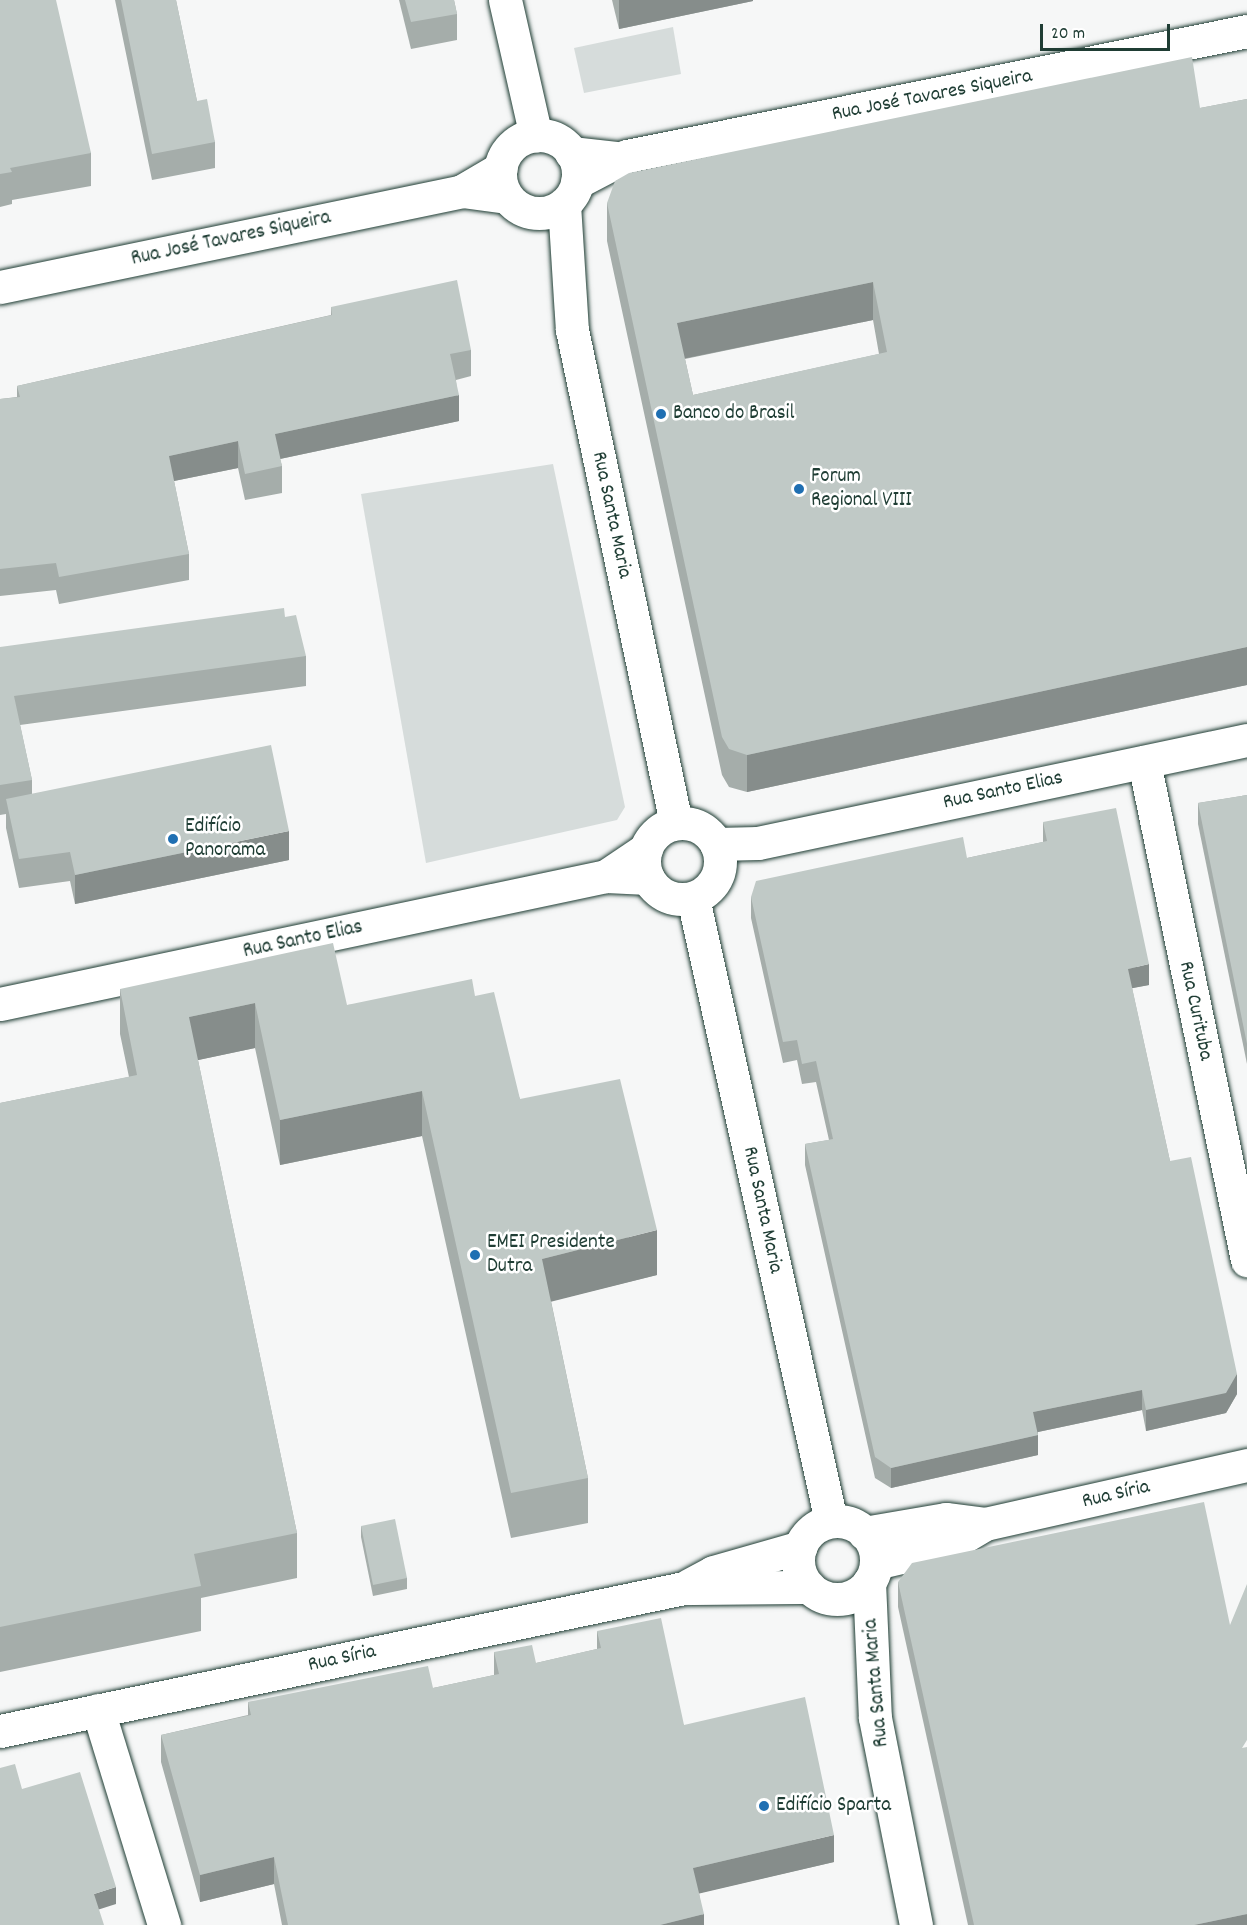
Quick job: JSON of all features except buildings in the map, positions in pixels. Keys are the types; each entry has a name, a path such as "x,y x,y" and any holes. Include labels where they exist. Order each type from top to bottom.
{"street":[{"path":"506,0 536,136"},
{"name":"Rua José Tavares Siqueira","path":"571,180 616,159 1247,31"},
{"path":"536,136 556,139 571,180 540,213 516,206 504,182 513,146 536,136"},
{"name":"Rua Santa Maria","path":"571,180 572,330 676,824"},
{"name":"Rua José Tavares Siqueira","path":"0,287 504,182"},
{"name":"Rua Santo Elias","path":"718,853 1247,740"},
{"name":"Rua Curituba","path":"1144,762 1247,1260"},
{"path":"676,824 699,827 718,853 714,882 693,898 664,896 647,863 657,832 676,824"},
{"name":"Rua Santo Elias","path":"0,1004 606,876 647,863"},
{"name":"Rua Santa Maria","path":"693,898 831,1521"},
{"name":"Rua Síria","path":"873,1572 948,1546 985,1524 1247,1465"},
{"name":"Rua Síria","path":"864,1533 946,1520 985,1524"},
{"path":"831,1521 864,1533 873,1572 840,1600 809,1587 799,1568 801,1547 812,1530 831,1521"},
{"name":"Rua Síria","path":"684,1588 713,1572 801,1547"},
{"name":"Rua Santa Maria","path":"873,1572 875,1719 916,1925"},
{"name":"Rua Síria","path":"0,1731 684,1588 809,1587"},
{"path":"98,1710 164,1925"}],"shaded area":[{"path":"673,27 681,74 584,93 574,48"},
{"path":"553,464 625,807 617,820 426,863 361,494"}],"place":[{"name":"Banco do Brasil","path":"661,414"},
{"name":"Forum Regional VIII","path":"799,489"},
{"name":"Edifício Panorama","path":"173,839"},
{"name":"EMEI Presidente Dutra","path":"475,1255"},
{"name":"Edifício Sparta","path":"764,1806"}]}
